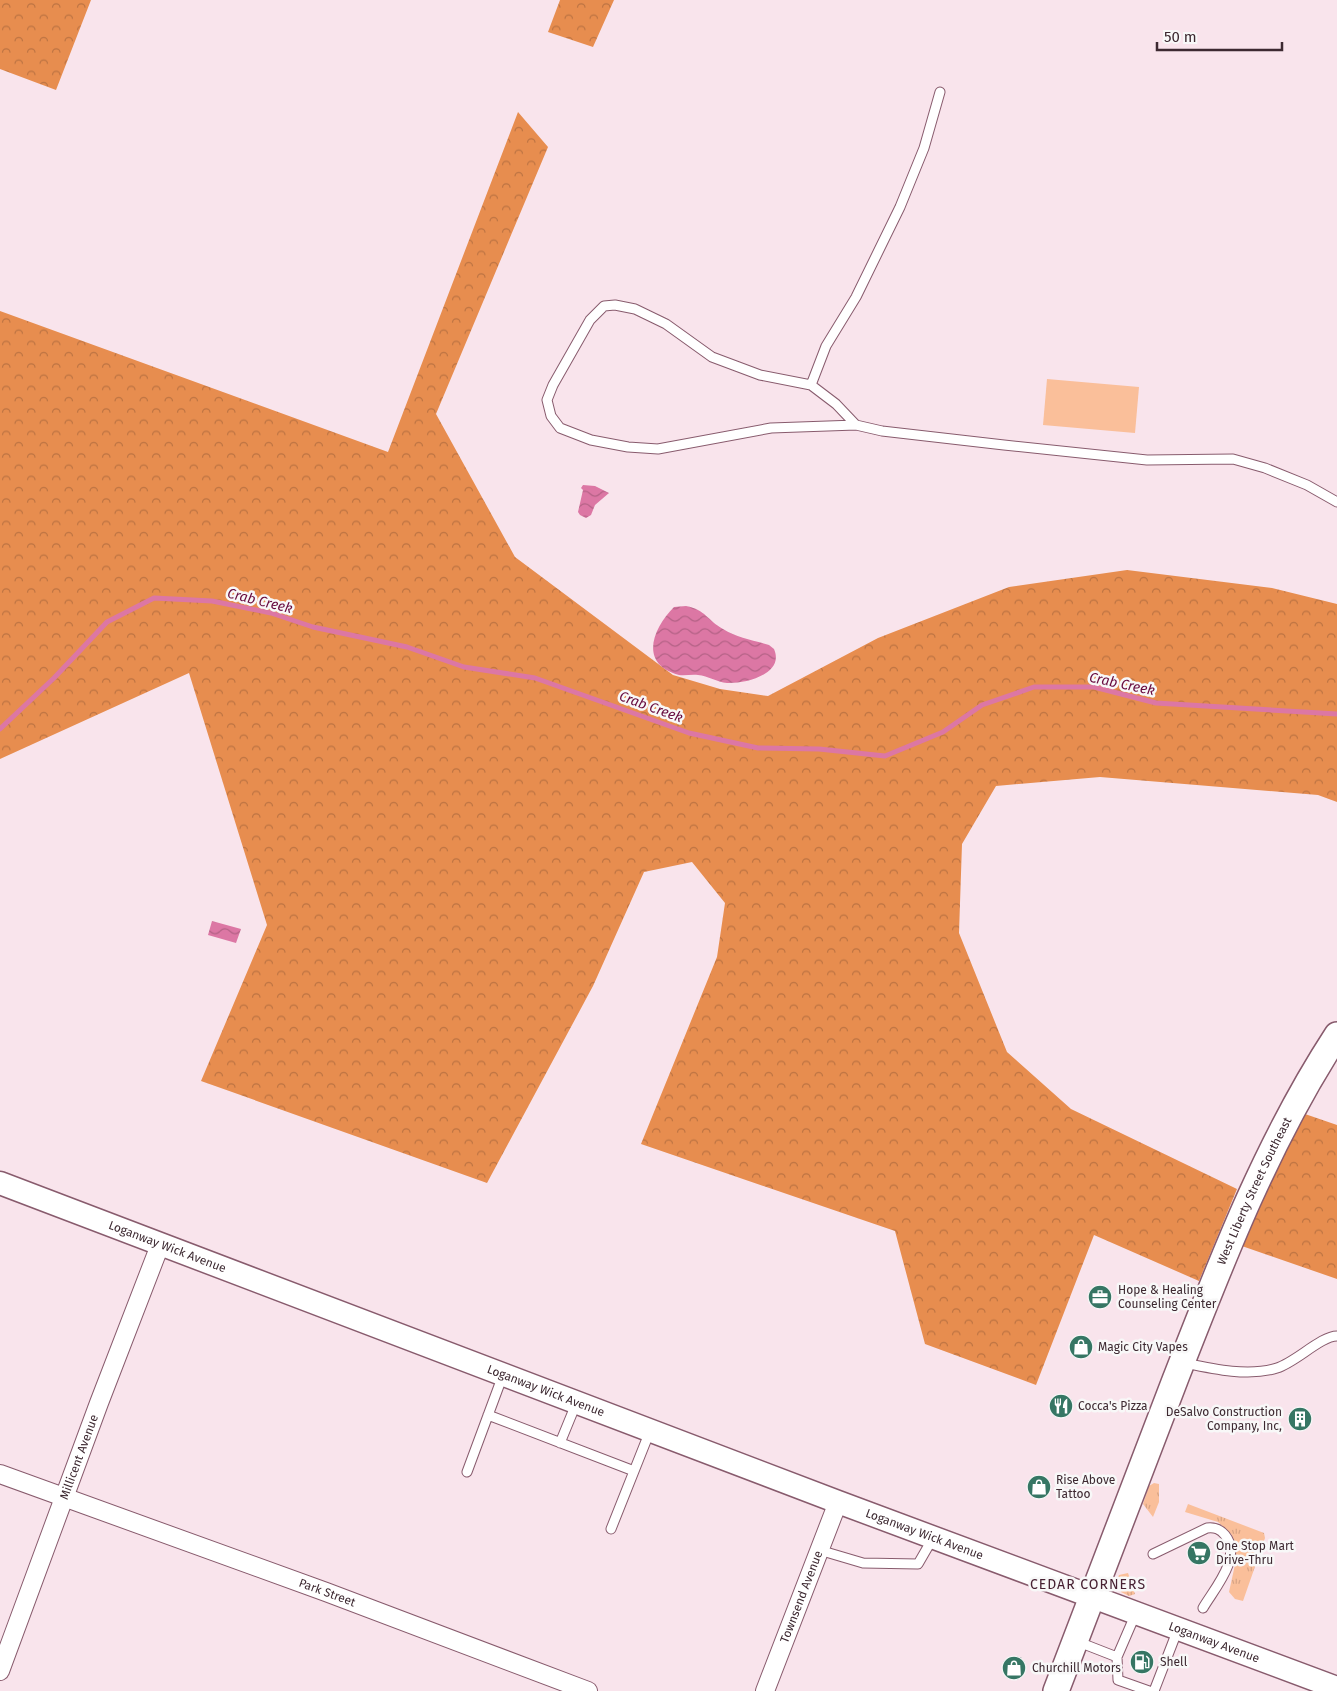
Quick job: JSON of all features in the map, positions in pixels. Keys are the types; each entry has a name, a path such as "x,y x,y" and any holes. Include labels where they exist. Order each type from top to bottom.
{"main road":[{"name":"West Liberty Street Southeast","path":"1056,1691 1182,1362 1254,1186 1307,1085 1337,1035"}],"street":[{"name":"Loganway Wick Avenue","path":"0,1183 650,1431 1092,1596"},
{"name":"Millicent Avenue","path":"0,1671 160,1245"},
{"name":"Park Street","path":"0,1474 326,1592 588,1691"},
{"name":"Townsend Avenue","path":"765,1691 838,1502"},
{"name":"Loganway Avenue","path":"1092,1596 1337,1688"}],"lane":[{"path":"811,385 826,346 856,297 900,207 924,148 940,92"},
{"path":"856,425 836,404 811,385 760,375 712,357 666,324 635,309 614,305 604,306 590,320 553,385 547,400 548,411 560,428 592,440 628,447 658,449 771,428 856,425 929,436 1147,460 1233,460 1265,468 1307,485 1337,502"},
{"path":"1182,1362 1224,1369 1258,1371 1277,1368 1307,1353 1326,1338 1337,1336"},
{"path":"467,1472 503,1375"},
{"path":"560,1443 576,1403"},
{"path":"488,1415 634,1471"},
{"path":"612,1529 650,1431"},
{"path":"1153,1554 1208,1528 1216,1528 1223,1533 1230,1548 1228,1565 1203,1608"},
{"path":"819,1550 863,1563 918,1564 933,1538"},
{"path":"1136,1613 1117,1657 1118,1680 1149,1691"},
{"path":"1154,1691 1178,1629"},
{"path":"1076,1641 1117,1657"}],"green space":[{"path":"0,0 91,0 56,90 0,69"},
{"path":"560,0 614,0 593,47 548,32"},
{"path":"518,112 548,147 436,414 515,557 673,675 720,689 768,696 878,638 1009,587 1127,570 1272,588 1337,604 1337,802 1318,795 1100,777 996,786 962,844 959,933 1007,1052 1071,1109 1237,1189 1199,1281 1094,1235 1036,1385 925,1344 895,1231 641,1144 717,957 725,903 692,862 644,872 593,986 487,1183 201,1081 267,925 189,673 0,759 0,311 388,452"},
{"path":"1047,379 1139,387 1135,433 1043,425"},
{"path":"1305,1114 1337,1125 1337,1279 1239,1245"},
{"path":"1154,1483 1159,1484 1159,1502 1153,1517 1143,1504 1149,1486"},
{"path":"1188,1504 1264,1533 1265,1538 1243,1601 1235,1599 1229,1592 1236,1560 1232,1535 1218,1522 1185,1512"},
{"path":"1128,1573 1135,1594 1129,1596 1121,1592 1117,1581 1119,1575"}],"water":[{"path":"583,485 595,486 609,493 595,505 591,515 586,518 578,512"},
{"path":"686,606 698,610 728,632 769,645 774,649 776,658 774,665 761,676 735,683 727,683 698,675 679,675 666,670 658,663 654,654 653,645 656,635 660,625 674,607"},
{"path":"212,921 241,929 236,943 208,935"}],"waterway":[{"name":"Crab Creek","path":"0,729 54,678 107,622 154,598 212,601 271,613 313,627 407,647 464,667 535,678 689,733 758,748 819,749 885,756 943,732 982,705 1034,687 1094,687 1156,703 1337,714"}],"place":[{"name":"Hope & Healing Counseling Center","path":"1100,1297"},
{"name":"Magic City Vapes","path":"1081,1347"},
{"name":"Cocca's Pizza","path":"1061,1406"},
{"name":"DeSalvo Construction Company, Inc,","path":"1300,1419"},
{"name":"Rise Above Tattoo","path":"1039,1487"},
{"name":"One Stop Mart Drive-Thru","path":"1199,1553"},
{"name":"Shell","path":"1142,1662"},
{"name":"Churchill Motors","path":"1014,1668"}],"district":[{"name":"CEDAR CORNERS","path":"1088,1584"}]}
